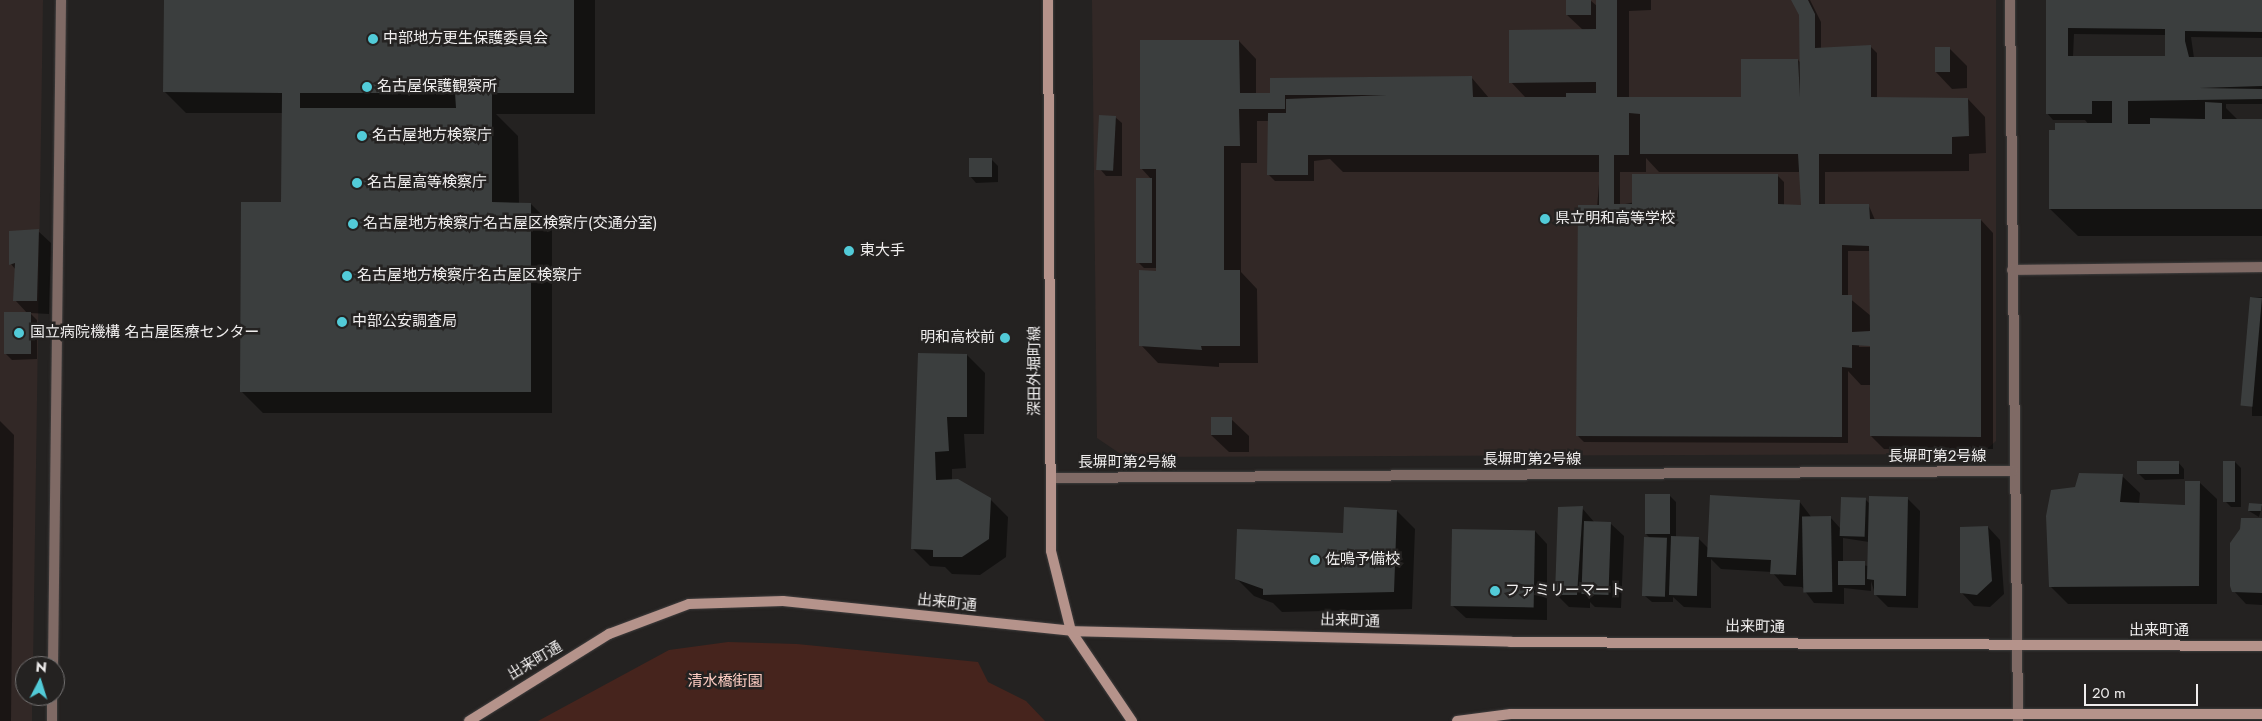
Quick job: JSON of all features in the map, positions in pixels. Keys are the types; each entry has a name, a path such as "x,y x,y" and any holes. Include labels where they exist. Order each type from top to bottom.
{"main road":[{"name":"深田外堀町線","path":"1048,0 1051,551 1071,631 1132,721"},
{"name":"出来町通","path":"469,721 609,634 689,604 783,601 1071,631 1510,642 2262,646"},
{"path":"1457,721 1511,714 2018,718 2262,714"}],"street":[{"path":"52,656 62,0"},
{"path":"2010,0 2013,471 2015,646 2018,718"},
{"path":"2012,270 2262,268"},
{"name":"長塀町第２号線","path":"1051,478 2013,471"},
{"path":"52,706 52,721"}],"shaded area":[{"name":"国立病院機構 名古屋医療センター","path":"0,0 43,0 33,656 15,656 15,706 32,706 32,721 0,721"},
{"name":"県立明和高等学校","path":"1092,0 1996,0 1996,441 1981,454 1125,457 1097,438"}],"green space":[{"name":"清水橋街園","path":"728,642 797,644 978,662 988,682 1026,701 1045,721 538,721 669,650"}],"building":[{"path":"164,0 574,0 574,93 492,93 492,202 531,203 531,392 240,392 241,202 281,202 282,93 163,92","holes":["300,93 455,93 456,108 300,108"]},
{"path":"1566,0 1591,0 1591,15 1566,15"},
{"path":"1596,0 1617,0 1617,97 1741,97 1741,59 1798,59 1800,97 1799,15 1791,0 1808,0 1815,14 1815,48 1871,45 1871,97 1968,98 1969,136 1952,137 1952,154 1819,154 1819,204 1869,204 1870,219 1981,219 1981,437 1870,436 1870,346 1852,345 1852,368 1842,367 1842,437 1576,436 1578,205 1599,205 1599,155 1308,155 1308,175 1267,175 1268,113 1286,113 1286,99 1387,95 1285,95 1285,109 1239,109 1240,146 1224,146 1224,270 1240,270 1240,346 1201,346 1202,350 1139,346 1139,270 1156,271 1156,169 1140,169 1140,40 1239,40 1240,93 1270,93 1270,78 1472,76 1473,97 1566,97 1566,93 1596,93 1596,82 1509,83 1509,30 1596,29","holes":["1629,113 1640,114 1640,154 1798,154 1801,205 1778,204 1778,174 1632,174 1632,204 1614,204 1614,155 1629,155","1842,245 1869,246 1870,331 1852,332 1852,295 1842,295"]},
{"path":"2046,0 2262,0 2262,32 2185,31 2185,41 2189,57 2262,57 2262,86 2199,88 2262,89 2262,99 2128,101 2128,124 2150,124 2150,118 2205,119 2205,102 2222,103 2222,119 2262,119 2262,209 2049,209 2049,130 2055,130 2055,123 2112,123 2112,101 2092,101 2092,114 2046,114","holes":["2068,28 2165,29 2165,56 2068,56"]},
{"path":"1935,47 1950,47 1950,72 1935,72"},
{"path":"1099,115 1116,116 1113,171 1096,170"},
{"path":"969,158 992,158 992,177 969,177"},
{"path":"1136,178 1152,178 1152,263 1136,263"},
{"path":"39,229 37,301 13,301 15,263 9,265 9,231"},
{"path":"2250,297 2262,298 2252,407 2241,406"},
{"path":"4,312 31,312 31,354 4,354"},
{"path":"918,353 967,354 967,417 947,417 949,451 935,452 936,480 958,479 991,498 989,539 962,557 933,557 933,550 911,549"},
{"path":"1211,417 1232,417 1232,435 1211,435"},
{"path":"2137,461 2179,461 2179,474 2137,474"},
{"path":"2223,461 2235,461 2235,502 2223,502"},
{"path":"2079,473 2123,474 2120,502 2185,505 2185,481 2200,481 2199,586 2049,587 2046,516 2051,490 2075,487"},
{"path":"1645,494 1670,494 1670,534 1645,534"},
{"path":"1710,495 1800,500 1796,575 1770,574 1771,560 1707,557"},
{"path":"1869,496 1908,497 1906,596 1874,595 1874,580 1867,579"},
{"path":"1841,497 1866,498 1865,537 1840,536"},
{"path":"2249,503 2262,504 2261,511 2248,511"},
{"path":"1583,506 1577,595 1555,595 1558,507"},
{"name":"佐鳴予備校","path":"1344,507 1397,510 1394,592 1263,595 1263,589 1235,579 1237,529 1343,533"},
{"path":"1831,516 1832,592 1803,592 1802,517"},
{"path":"2241,518 2262,518 2262,593 2232,592 2230,586 2230,543 2240,529"},
{"path":"1584,521 1611,522 1608,595 1581,594"},
{"path":"1988,526 1992,581 1977,595 1960,593 1960,527"},
{"path":"1452,529 1535,530 1534,607 1451,606"},
{"path":"1671,536 1699,537 1697,596 1669,595"},
{"path":"1644,537 1667,538 1665,597 1642,596"},
{"path":"1838,561 1865,561 1865,585 1838,585"}],"place":[{"name":"中部地方更生保護委員会","path":"373,39"},
{"name":"名古屋保護観察所","path":"367,87"},
{"name":"名古屋地方検察庁","path":"362,136"},
{"name":"名古屋高等検察庁","path":"357,183"},
{"name":"県立明和高等学校","path":"1545,219"},
{"name":"名古屋地方検察庁名古屋区検察庁(交通分室)","path":"353,224"},
{"name":"東大手","path":"849,251"},
{"name":"名古屋地方検察庁名古屋区検察庁","path":"347,276"},
{"name":"中部公安調査局","path":"342,322"},
{"name":"国立病院機構 名古屋医療センター","path":"19,333"},
{"name":"明和高校前","path":"1005,338"},
{"name":"佐鳴予備校","path":"1315,560"},
{"name":"ファミリーマート","path":"1495,591"}]}
